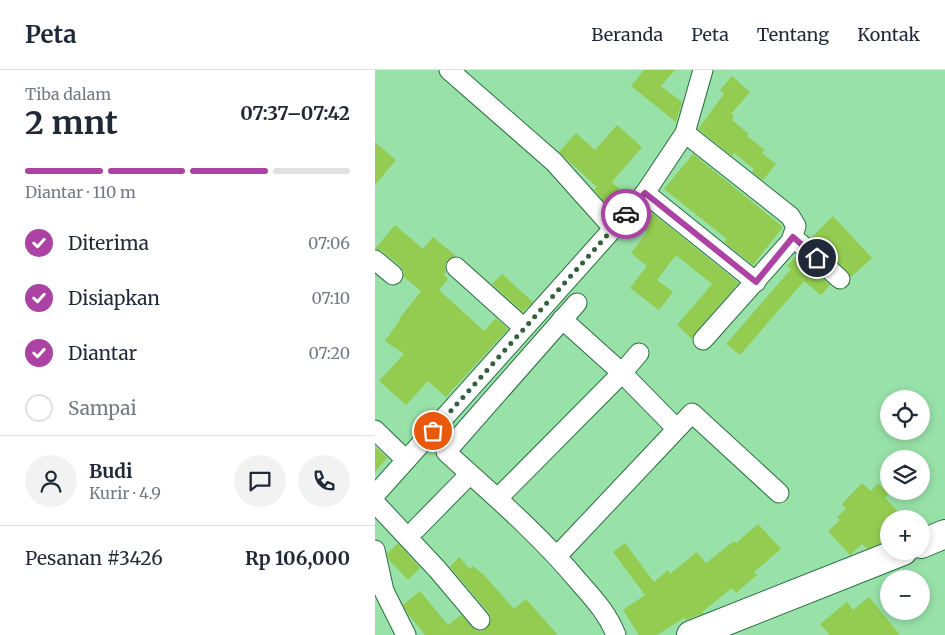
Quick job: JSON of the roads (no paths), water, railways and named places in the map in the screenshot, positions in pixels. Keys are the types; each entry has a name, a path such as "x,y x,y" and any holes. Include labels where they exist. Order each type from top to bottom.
{"main road":[{"path":"930,540 945,534"},
{"path":"699,634 881,560"}],"street":[{"path":"449,70 554,162 613,228"},
{"path":"375,526 377,498 406,460 645,193 685,133 703,70"},
{"path":"685,133 791,216 796,226 793,237 756,282 703,340"},
{"path":"645,193 756,282"},
{"path":"793,237 840,279"},
{"path":"375,260 393,275"},
{"path":"457,267 524,328"},
{"path":"577,303 446,452 498,498 557,556 609,618 616,635"},
{"path":"562,319 622,373 676,428"},
{"path":"498,498 622,373 639,353"},
{"path":"557,556 692,413 779,493"},
{"path":"375,430 406,460"},
{"path":"417,529 471,474"},
{"path":"377,498 480,620"},
{"path":"375,550 385,591 406,635"}]}
